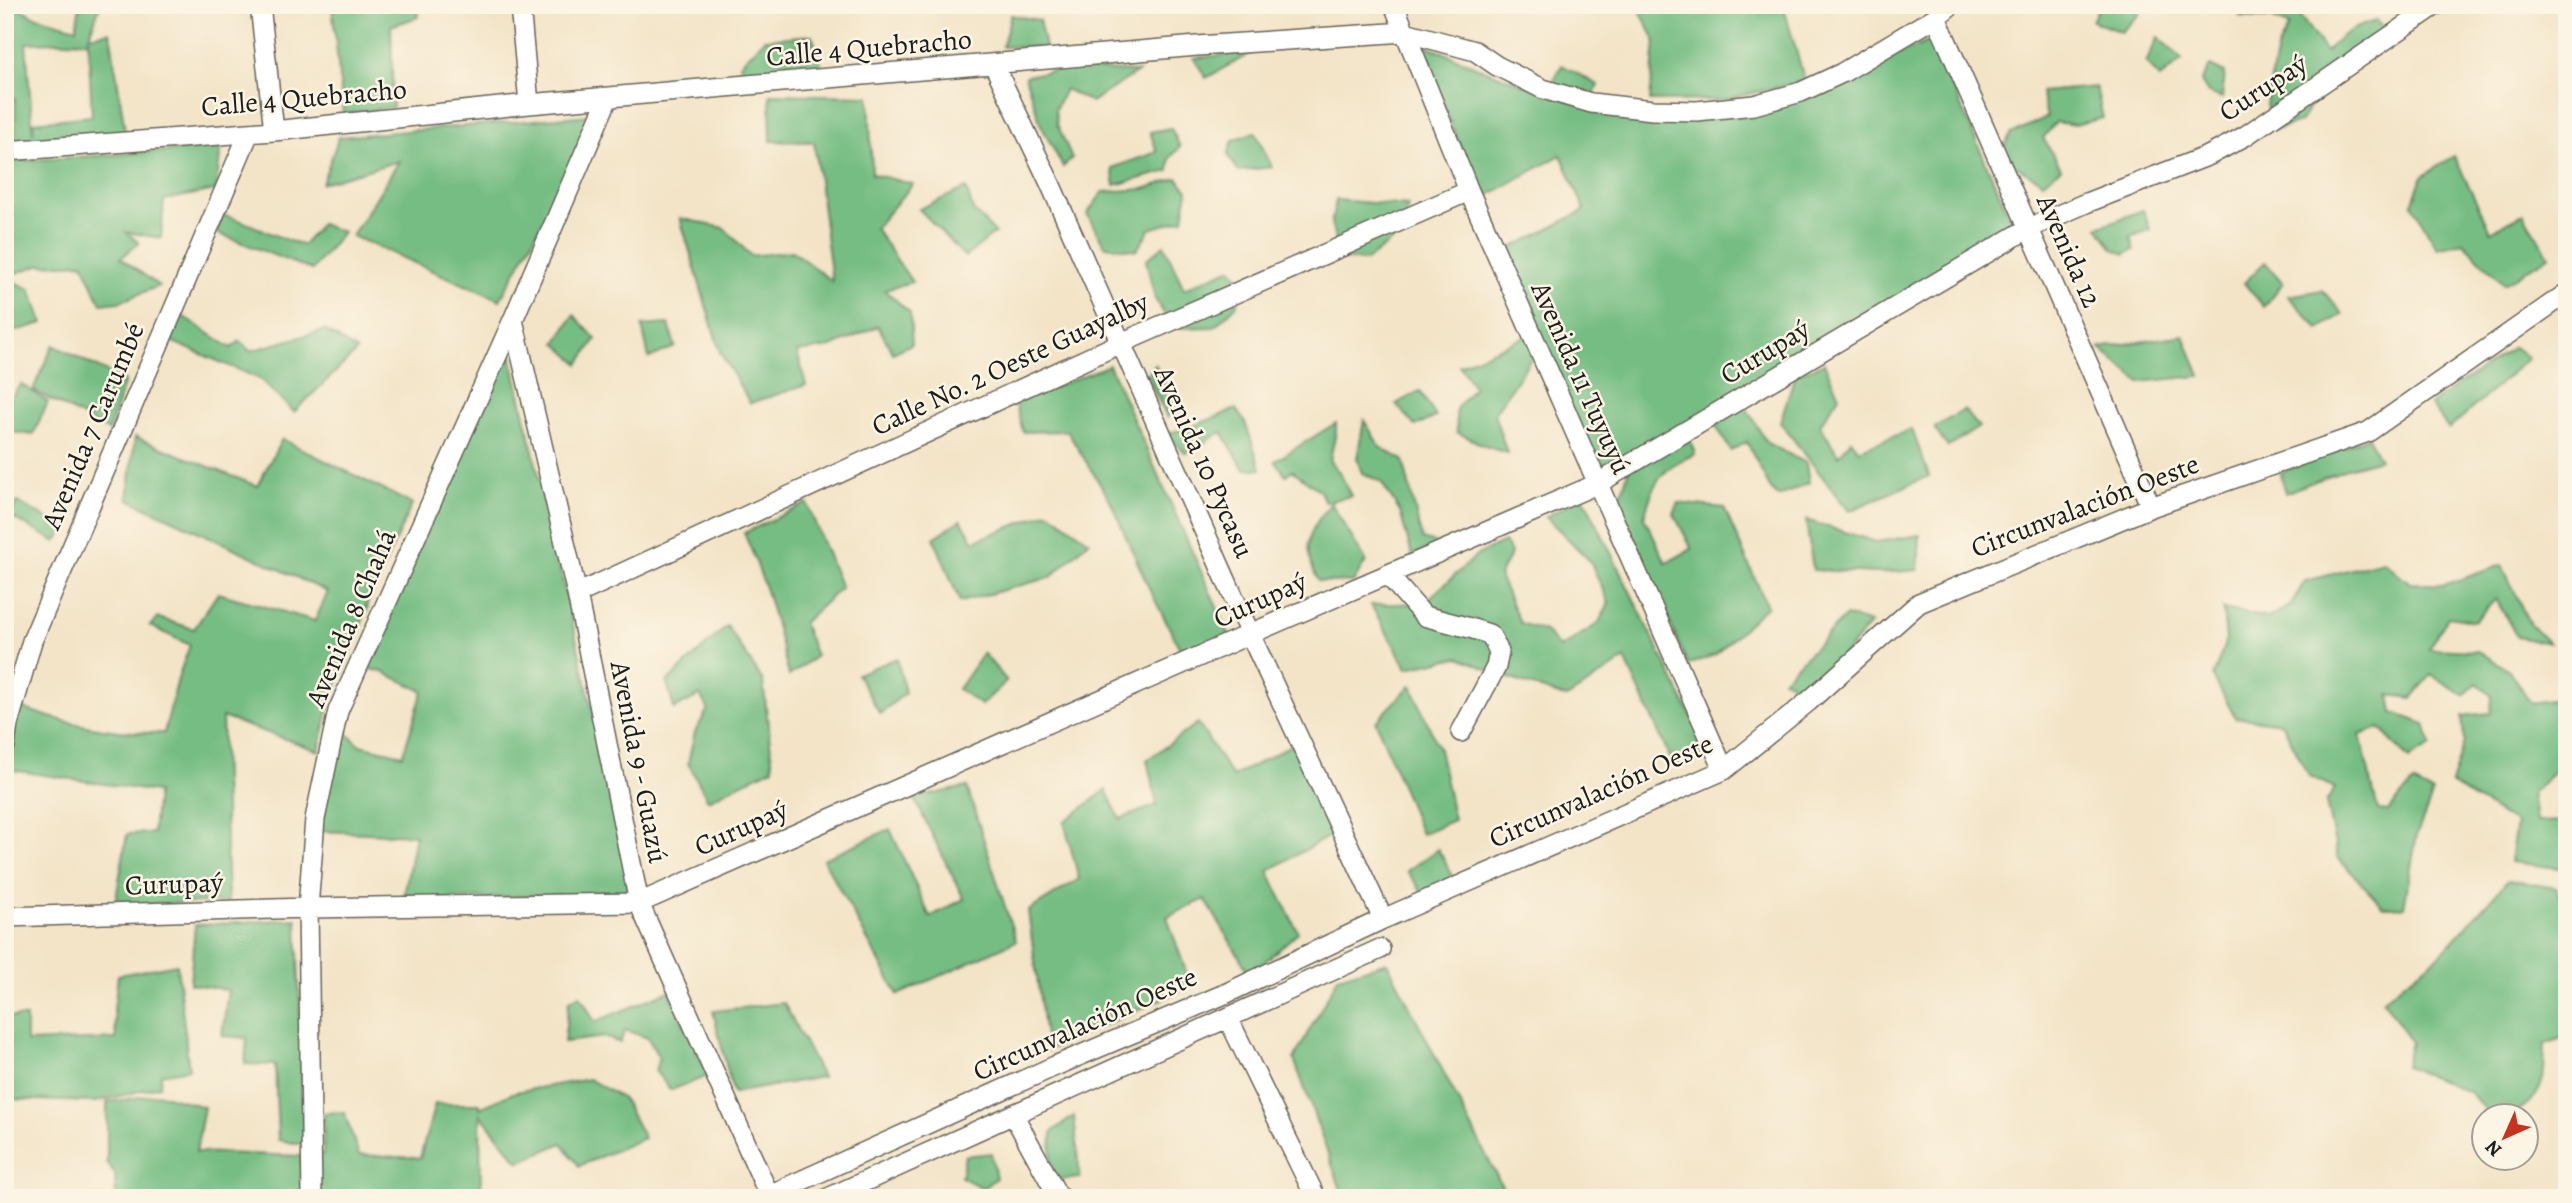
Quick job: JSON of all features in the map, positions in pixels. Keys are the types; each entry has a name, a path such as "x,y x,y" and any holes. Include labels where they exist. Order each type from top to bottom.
{"street":[{"path":"260,5 274,131"},
{"path":"520,5 529,104"},
{"name":"Avenida 11 Tuyuyú","path":"1394,5 1469,191 1724,770"},
{"name":"Curupa´y","path":"5,917 308,908 639,903 1597,484 2029,228 2210,155 2245,136 2436,5"},
{"name":"Calle 4 Quebracho","path":"5,150 274,131 529,104 1197,46 1405,32 1475,51 1497,66 1543,89 1591,103 1653,110 1697,111 1754,105 1801,92 1842,73 1943,11"},
{"name":"Avenida 12","path":"1943,11 2029,228 2151,507"},
{"name":"Avenida 10 Pycasu","path":"994,65 1049,181 1250,634 1383,919"},
{"name":"Avenida 8 Chahá","path":"312,1198 308,908 315,820 338,711 513,320 608,98"},
{"name":"Avenida 7 Carumbé","path":"5,746 8,724 32,640 249,133"},
{"name":"Calle No. 2 Oeste Guayalby","path":"577,594 1121,344 1469,191"},
{"name":"Circunvalación Oeste","path":"766,1196 1055,1066 1227,993 1383,919 1724,770 1809,701 1919,603 2151,507 2368,432 2567,293"},
{"name":"Avenida 9 - Guazú","path":"513,320 577,594 639,903 766,1196"},
{"path":"1388,575 1424,616 1489,634 1493,639 1499,652 1496,667 1461,732"},
{"path":"828,1198 1380,949"},
{"path":"1228,1018 1316,1198"},
{"path":"1013,1114 1059,1198"}],"green space":[{"path":"5,5 13,5 34,16 76,28 80,5 100,6 89,36 110,32 126,137 15,143 15,99 9,96 10,39 5,37","holes":["88,38 92,116 34,122 33,134 26,43 87,41"]},
{"path":"332,5 420,5 418,17 391,26 393,107 343,114"},
{"path":"1637,5 1783,5 1805,81 1722,100 1650,101 1655,40"},
{"path":"2100,5 2140,5 2140,14 2121,32 2092,21"},
{"path":"2242,5 2292,5 2326,52 2342,36 2361,26 2376,21 2386,30 2333,63 2301,122 2274,130 2266,105 2277,49 2289,26 2272,18 2240,17"},
{"path":"1011,15 1039,20 1045,47 1002,47"},
{"path":"812,35 824,72 745,79 740,64 765,39"},
{"path":"2158,37 2182,60 2160,78 2146,63"},
{"path":"1932,40 2016,231 1603,474 1496,256 1585,210 1561,155 1482,199 1417,41 1484,70 1615,117 1773,107"},
{"path":"1253,52 1206,78 1194,58"},
{"path":"1562,65 1598,85 1590,102 1549,89"},
{"path":"2210,66 2225,73 2222,98 2208,93 2201,82"},
{"path":"1068,68 1138,72 1091,102 1065,89 1055,110 1057,124 1072,158 1063,167 1041,125 1025,76"},
{"path":"2096,87 2103,118 2075,125 2056,122 2043,138 2061,168 2043,182 1999,156 2011,134 2047,117 2041,92"},
{"path":"770,94 869,96 872,174 913,184 875,228 912,282 885,290 910,313 912,344 893,353 878,326 831,347 797,352 806,385 750,403 720,352 680,218 724,228 751,256 792,251 832,281 814,142 771,141"},
{"path":"602,114 500,300 352,236 399,161 322,183 339,137"},
{"path":"1171,128 1180,147 1170,158 1169,171 1115,185 1112,168 1157,152 1150,132"},
{"path":"1255,132 1272,167 1238,171 1228,155 1233,140"},
{"path":"221,147 216,190 164,200 161,238 126,232 139,243 121,258 159,286 119,302 101,304 83,263 39,265 5,277 5,162"},
{"path":"2454,156 2491,231 2523,214 2549,256 2504,284 2463,242 2437,248 2412,204 2422,177"},
{"path":"1177,178 1188,190 1183,219 1150,229 1137,250 1105,246 1087,214 1103,192 1144,189"},
{"path":"966,188 973,210 995,233 965,257 919,209"},
{"path":"1336,200 1408,206 1400,234 1366,261 1340,259 1331,223"},
{"path":"2143,210 2150,230 2130,237 2134,250 2125,254 2113,249 2098,227"},
{"path":"222,215 303,245 321,224 343,232 312,270 217,233"},
{"path":"1164,245 1184,289 1231,268 1244,284 1236,306 1214,327 1173,328 1155,299 1146,260"},
{"path":"2265,262 2283,283 2264,307 2244,283"},
{"path":"5,278 30,289 43,323 16,331 5,325"},
{"path":"2322,290 2343,314 2319,329 2288,296"},
{"path":"181,315 231,348 240,341 250,351 325,330 357,351 294,412 260,379 161,337"},
{"path":"574,315 596,339 579,364 556,343"},
{"path":"669,324 675,347 649,358 642,326"},
{"path":"2184,335 2200,376 2140,382 2099,348"},
{"path":"1527,336 1534,354 1494,414 1507,453 1457,432 1456,409 1474,387 1459,365"},
{"path":"508,342 634,891 403,902 415,835 317,831 341,728 360,745 403,755 423,691 383,672 363,667"},
{"path":"53,345 125,381 109,431 33,390"},
{"path":"2514,347 2528,358 2449,429 2430,404"},
{"path":"1824,363 1839,396 1820,425 1839,456 1851,440 1859,450 1912,429 1929,476 1849,511 1780,422 1795,375"},
{"path":"1155,364 1179,410 1167,417 1147,376"},
{"path":"1109,365 1232,641 1180,649 1149,588 1110,500 1067,431 1023,432 1015,403"},
{"path":"21,384 48,402 33,435 5,431 5,405"},
{"path":"1420,391 1436,417 1415,426 1396,404"},
{"path":"1744,404 1767,443 1806,463 1809,483 1778,497 1770,488 1747,442 1731,451 1716,426"},
{"path":"1236,409 1245,422 1261,469 1244,469 1222,432 1186,453 1165,434 1191,427"},
{"path":"1964,410 1979,427 1948,447 1934,428"},
{"path":"1364,420 1380,447 1403,460 1422,539 1443,545 1412,555 1400,512 1381,482 1362,473 1357,459"},
{"path":"1336,423 1330,462 1340,473 1351,496 1325,502 1320,491 1292,470 1286,475 1275,461"},
{"path":"135,437 257,486 282,439 412,504 366,606 368,607 330,702 319,751 222,717 228,902 115,905 127,834 153,833 157,792 11,770 12,704 86,726 125,732 164,733 190,645 150,626 158,618 194,629 218,593 315,621 328,592 128,499"},
{"path":"2368,437 2380,459 2351,467 2285,493 2280,473"},
{"path":"1690,440 1695,454 1674,465 1660,478 1651,494 1644,517 1666,563 1692,549 1674,514 1678,503 1724,508 1767,606 1715,655 1688,665 1619,503 1630,465"},
{"path":"1583,496 1711,756 1674,766 1625,659 1567,698 1503,676 1459,657 1407,668 1371,605 1424,603 1477,555 1504,542 1511,553 1499,576 1520,623 1545,631 1560,648 1599,623 1609,603 1590,561 1546,517"},
{"path":"17,502 65,528 56,542 10,516"},
{"path":"807,503 841,588 803,623 816,656 789,676 764,586 744,533"},
{"path":"1331,503 1366,561 1353,583 1318,581 1309,557 1312,531"},
{"path":"1049,512 1089,541 1051,577 960,602 934,538 961,520 974,541"},
{"path":"1806,520 1876,542 1920,535 1918,570 1878,573 1813,570"},
{"path":"2383,561 2410,583 2444,585 2502,565 2530,625 2548,643 2517,637 2496,599 2474,621 2448,617 2429,649 2478,651 2509,670 2530,703 2567,698 2567,761 2532,792 2536,822 2567,821 2567,869 2510,862 2516,823 2451,784 2464,742 2462,716 2491,713 2492,695 2477,683 2464,695 2431,675 2412,698 2390,695 2393,713 2425,724 2431,746 2409,759 2379,728 2360,735 2378,810 2388,811 2413,783 2433,793 2417,834 2404,907 2384,907 2338,858 2326,802 2335,788 2309,776 2282,723 2235,717 2213,677 2226,640 2223,609 2268,618 2290,606 2305,581"},
{"path":"1846,616 1871,623 1811,695 1783,679"},
{"path":"727,626 763,681 773,768 708,800 688,763 695,732 708,709 700,695 674,709 667,682"},
{"path":"983,653 1007,681 981,705 958,689"},
{"path":"897,658 905,693 880,714 857,674"},
{"path":"1411,685 1439,749 1454,820 1421,834 1376,722"},
{"path":"1198,723 1232,777 1293,744 1335,833 1268,871 1298,932 1250,975 1205,899 1167,917 1191,986 1047,1051 1028,911 1079,879 1064,822 1106,790 1120,819 1157,805 1147,760"},
{"path":"967,787 1016,941 898,995 823,859 890,829 930,917 964,899 914,798"},
{"path":"1438,849 1456,882 1425,896 1407,871"},
{"path":"2508,880 2556,888 2567,911 2567,1036 2545,1044 2543,1079 2530,1102 2479,1102 2469,1092 2405,1066 2411,1042 2383,999 2440,955"},
{"path":"297,919 304,1145 278,1140 275,1065 245,1064 247,1038 222,1036 228,990 190,984 195,925"},
{"path":"1387,962 1508,1198 1344,1198 1294,1059 1338,977"},
{"path":"177,964 189,1069 161,1074 160,1086 95,1102 5,1099 5,1017 26,1017 26,1042 116,1039 114,1009 118,975"},
{"path":"669,991 708,1076 671,1090 655,1071 659,1058 648,1038 625,1030 620,1043 605,1037 564,1042 569,1001 580,995 595,1022"},
{"path":"784,1003 822,1077 733,1093 713,1011"},
{"path":"589,1079 623,1099 644,1138 579,1166 562,1143 519,1162 480,1114 481,1198 315,1198 314,1154 323,1154 324,1113 344,1112 359,1155 420,1158 435,1104 480,1104 480,1108 515,1092"},
{"path":"160,1094 204,1107 196,1152 301,1156 303,1198 116,1198 115,1174 107,1163 107,1102"},
{"path":"1074,1116 1080,1178 1055,1180 1051,1159 1052,1132"},
{"path":"991,1153 996,1178 983,1188 961,1177 965,1156"}]}
